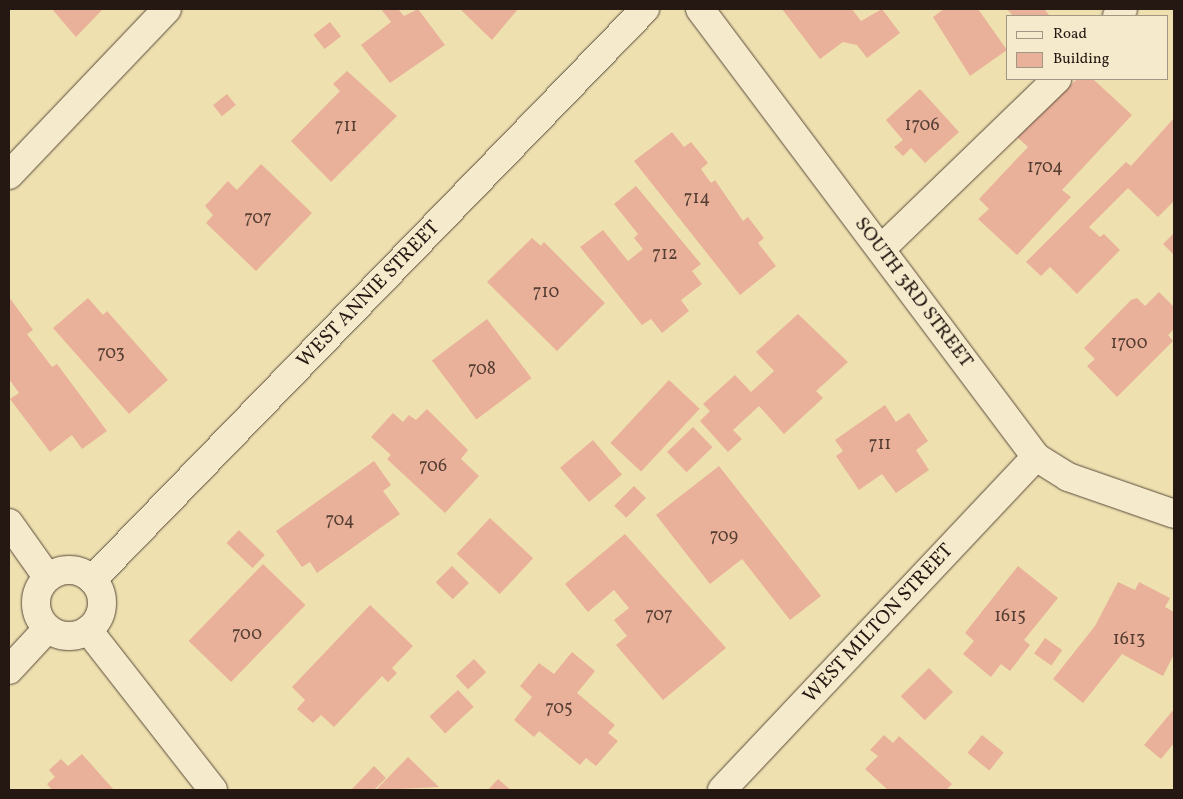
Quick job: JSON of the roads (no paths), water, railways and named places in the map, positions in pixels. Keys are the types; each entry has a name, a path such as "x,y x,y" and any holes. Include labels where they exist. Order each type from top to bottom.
{"street":[{"path":"9,175 167,9"},
{"name":"WEST ANNIE STREET","path":"92,580 645,9"},
{"name":"SOUTH 3RD STREET","path":"700,9 1036,457 1068,477 1174,514"},
{"path":"881,249 1056,80"},
{"name":"WEST MILTON STREET","path":"722,790 1036,457"},
{"path":"9,523 48,578"},
{"path":"66,570 92,580 99,590 101,612 88,630 68,637 48,629 36,603 48,578 66,570"},
{"path":"9,670 48,629"},
{"path":"88,630 213,790"}]}
